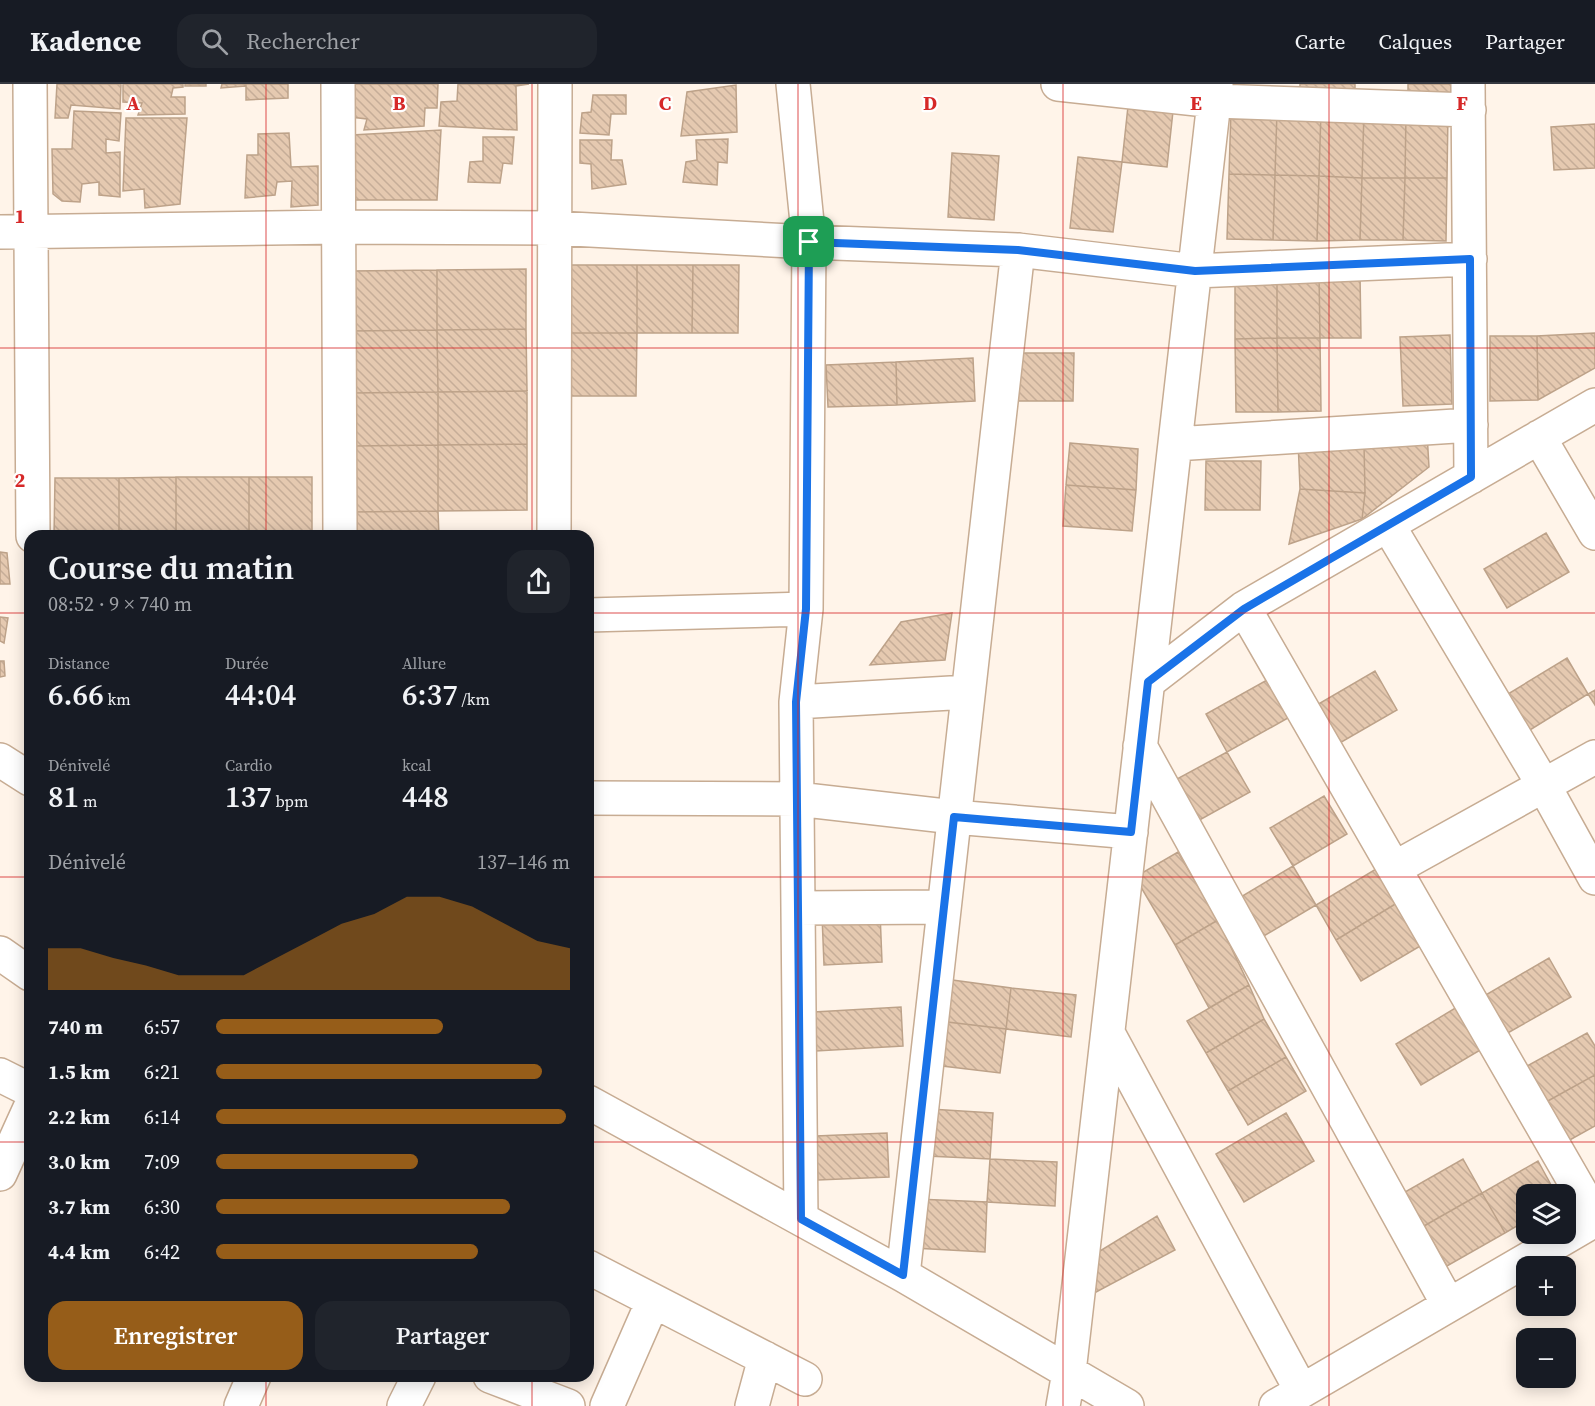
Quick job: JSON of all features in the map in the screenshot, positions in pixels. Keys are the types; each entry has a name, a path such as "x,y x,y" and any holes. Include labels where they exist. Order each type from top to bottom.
{"street":[{"path":"30,84 16,232 33,530"},
{"path":"338,84 340,530"},
{"path":"554,530 555,84"},
{"path":"792,84 809,242 806,609 796,702 801,1219"},
{"path":"1058,84 1215,92 1469,97 1471,477"},
{"path":"1063,1406 1069,1372 1215,92"},
{"path":"16,232 338,227 554,228 809,242 1018,250 1195,271 1470,259"},
{"path":"903,1275 1018,250"},
{"path":"1148,682 1244,609 1595,405"},
{"path":"1175,444 1471,425"},
{"path":"1539,437 1595,533"},
{"path":"1388,525 1542,784 1595,879"},
{"path":"594,615 806,609"},
{"path":"1108,1033 1288,1398 1595,1219 1244,609"},
{"path":"796,702 968,693"},
{"path":"1140,746 1448,1304"},
{"path":"1395,868 1542,784 1595,757"},
{"path":"0,760 24,775"},
{"path":"594,798 797,799 954,817 1131,832"},
{"path":"798,908 944,907"},
{"path":"0,953 24,970"},
{"path":"0,1076 24,1087"},
{"path":"594,1105 903,1275 1127,1406"},
{"path":"15,1157 24,1128"},
{"path":"594,1271 806,1379"},
{"path":"607,1406 653,1301"},
{"path":"752,1406 765,1358"},
{"path":"241,1406 251,1382"},
{"path":"404,1406 416,1382"},
{"path":"506,1382 568,1406"}],"building":[{"path":"57,84 121,84 120,109 71,105 68,118 55,118"},
{"path":"123,84 183,84 183,87 173,88 171,97 185,97 185,114 138,115 142,103 123,102"},
{"path":"185,84 206,84 206,86 185,86"},
{"path":"222,84 245,84 245,86 221,88"},
{"path":"246,84 288,84 288,98 246,100"},
{"path":"352,84 438,84 437,108 425,108 424,126 364,130 367,119 350,117"},
{"path":"458,84 529,84 516,86 517,130 439,126 441,102 457,101"},
{"path":"1300,84 1355,84 1355,92 1300,93"},
{"path":"1408,84 1456,84 1456,100 1408,99"},
{"path":"736,85 737,132 681,136 687,92"},
{"path":"593,95 626,95 626,114 611,114 609,135 580,133 582,113 591,112"},
{"path":"1129,97 1174,102 1167,167 1122,162"},
{"path":"1231,110 1277,111 1275,175 1229,174"},
{"path":"74,111 121,113 119,141 106,139 106,153 120,152 120,197 99,195 99,182 82,184 80,202 62,201 53,194 52,149 72,149"},
{"path":"1277,111 1321,111 1319,176 1275,175"},
{"path":"1321,111 1364,113 1362,178 1319,176"},
{"path":"1364,113 1406,113 1405,178 1362,178"},
{"path":"1406,113 1448,114 1447,178 1405,178"},
{"path":"126,118 187,118 180,204 145,208 144,189 123,191"},
{"path":"1595,124 1595,168 1554,170 1551,127"},
{"path":"441,130 437,200 347,200 352,135"},
{"path":"289,133 291,167 318,166 318,205 291,207 292,181 277,182 275,195 245,198 247,155 258,155 258,134"},
{"path":"483,137 514,137 512,164 503,163 500,183 468,182 470,162 483,161"},
{"path":"728,139 727,163 718,162 717,185 683,182 686,162 697,160 696,140"},
{"path":"580,140 612,140 611,160 622,160 626,184 592,189 591,164 580,163"},
{"path":"952,153 999,156 994,220 948,217"},
{"path":"1078,157 1122,162 1113,232 1070,228"},
{"path":"1229,174 1275,175 1273,240 1227,239"},
{"path":"1275,175 1319,176 1317,241 1273,240"},
{"path":"1319,176 1362,178 1360,240 1317,241"},
{"path":"1362,178 1405,178 1403,240 1360,240"},
{"path":"1405,178 1447,178 1446,241 1403,240"},
{"path":"564,265 637,265 637,333 564,333"},
{"path":"637,265 693,265 692,333 637,333"},
{"path":"693,265 739,265 738,333 692,333"},
{"path":"526,269 526,329 437,330 437,270"},
{"path":"437,270 437,330 351,331 351,271"},
{"path":"1319,274 1360,274 1361,338 1320,338"},
{"path":"1319,274 1320,338 1277,338 1277,275"},
{"path":"1235,275 1277,275 1277,338 1235,339"},
{"path":"526,329 527,391 438,392 437,330"},
{"path":"437,330 438,392 351,393 351,331"},
{"path":"564,333 637,333 636,396 563,396"},
{"path":"1595,333 1595,368 1538,400 1537,336"},
{"path":"1450,335 1452,404 1403,406 1400,337"},
{"path":"1490,336 1537,336 1538,400 1490,401"},
{"path":"1277,338 1278,412 1236,412 1235,339"},
{"path":"1277,338 1320,338 1321,411 1278,412"},
{"path":"1013,353 1074,353 1073,401 1012,401"},
{"path":"973,358 975,401 897,405 896,362"},
{"path":"896,362 897,405 828,407 826,365"},
{"path":"527,391 527,444 438,445 438,392"},
{"path":"438,392 438,445 352,446 351,393"},
{"path":"1427,433 1429,467 1362,519 1365,493 1364,444"},
{"path":"1298,440 1364,444 1365,493 1300,489"},
{"path":"1070,443 1138,449 1136,490 1066,485"},
{"path":"527,444 527,510 438,511 438,445"},
{"path":"438,445 438,511 352,512 352,446"},
{"path":"1206,461 1261,461 1260,510 1205,510"},
{"path":"176,477 176,530 119,530 119,478"},
{"path":"176,477 249,477 249,530 176,530"},
{"path":"249,477 312,477 312,530 249,530"},
{"path":"55,478 119,478 119,530 54,530"},
{"path":"1066,485 1136,490 1132,531 1063,526"},
{"path":"1300,489 1365,493 1362,519 1289,544"},
{"path":"438,511 439,530 352,530 352,512"},
{"path":"1546,533 1569,572 1507,608 1484,569"},
{"path":"0,552 7,553 10,584 0,584"},
{"path":"952,613 945,660 870,665 901,622"},
{"path":"0,617 8,618 4,643 0,641"},
{"path":"1567,658 1588,694 1530,730 1508,694"},
{"path":"0,661 4,661 5,676 0,677"},
{"path":"1375,671 1397,710 1338,744 1315,706"},
{"path":"1267,680 1288,718 1227,752 1206,714"},
{"path":"1595,690 1595,705 1588,694"},
{"path":"1227,752 1250,792 1187,827 1164,786"},
{"path":"1324,796 1347,834 1293,866 1270,828"},
{"path":"1178,852 1218,920 1175,945 1135,877"},
{"path":"1293,866 1316,905 1257,940 1234,901"},
{"path":"1376,869 1397,903 1336,940 1316,905"},
{"path":"1397,903 1422,945 1361,981 1336,940"},
{"path":"880,912 882,962 824,965 822,915"},
{"path":"1218,920 1249,985 1209,1008 1175,945"},
{"path":"1549,958 1571,997 1506,1034 1484,996"},
{"path":"945,979 1011,988 1006,1029 939,1021"},
{"path":"1249,985 1264,1019 1206,1053 1187,1021"},
{"path":"1011,988 1076,995 1071,1037 1006,1029"},
{"path":"901,1007 903,1046 816,1051 814,1012"},
{"path":"1457,1007 1482,1049 1421,1085 1396,1044"},
{"path":"1264,1019 1286,1057 1228,1091 1206,1053"},
{"path":"939,1021 1006,1029 1000,1073 934,1065"},
{"path":"1587,1033 1595,1046 1595,1075 1546,1102 1527,1066"},
{"path":"1286,1057 1306,1091 1248,1125 1228,1091"},
{"path":"1595,1075 1595,1126 1568,1141 1546,1102"},
{"path":"930,1109 993,1113 990,1159 927,1156"},
{"path":"1286,1113 1314,1161 1244,1202 1216,1154"},
{"path":"887,1133 889,1177 818,1180 816,1136"},
{"path":"990,1159 1057,1162 1055,1206 987,1202"},
{"path":"1463,1159 1482,1193 1424,1226 1405,1192"},
{"path":"1538,1161 1551,1184 1516,1184 1516,1226 1505,1233 1482,1193"},
{"path":"1482,1193 1505,1233 1447,1266 1424,1226"},
{"path":"916,1199 987,1202 985,1252 913,1248"},
{"path":"1157,1216 1175,1250 1083,1299 1095,1254"}],"route":[{"path":"809,242 1018,250 1195,271 1470,259 1471,477 1244,609 1148,682 1131,832 954,817 903,1275 801,1219 796,702 806,609 809,242"}]}
